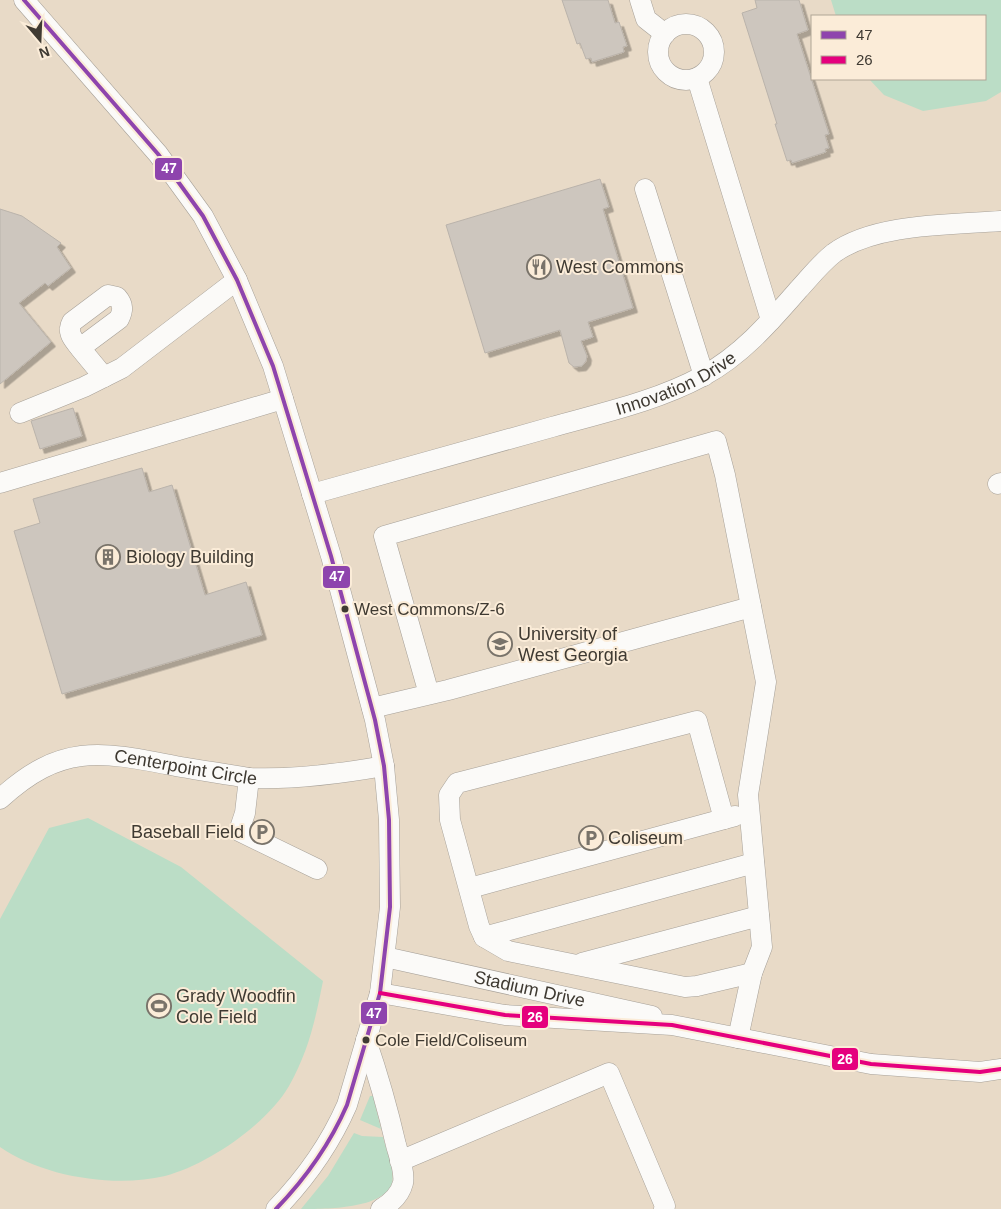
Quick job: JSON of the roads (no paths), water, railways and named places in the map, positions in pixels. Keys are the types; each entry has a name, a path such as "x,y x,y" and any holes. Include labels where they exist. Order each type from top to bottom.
{"street":[{"path":"24,0 158,154 203,216 237,280 273,366 312,494 372,708 384,766 389,820 390,907 380,993 347,1105 340,1120 310,1170 276,1209"},
{"path":"640,0 646,19 665,34"},
{"path":"680,24 698,26 706,32 714,48 714,57 711,65 705,73 697,78 679,79 670,75 659,60 660,42 665,34 680,24"},
{"path":"697,78 771,320"},
{"path":"645,189 704,376"},
{"name":"Innovation Drive","path":"312,494 602,413 661,394 704,376 746,346 817,270 834,254 849,244 873,235 910,228 1001,221"},
{"path":"20,413 84,387 122,368 237,280"},
{"path":"80,348 104,377"},
{"path":"0,483 283,399"},
{"path":"430,694 384,536 716,441 766,682 748,795 762,947 752,973 738,1038"},
{"path":"372,708 751,607"},
{"path":"724,819 697,721 457,783 449,795 450,820 479,926 484,937 508,951 685,987 752,973"},
{"name":"Centerpoint Circle","path":"0,799 18,782 37,770 59,761 84,755 134,757 249,778 298,778 384,766"},
{"path":"249,778 245,812 239,830 317,869"},
{"path":"470,888 749,812"},
{"path":"484,937 754,863"},
{"path":"578,964 759,916"},
{"name":"Stadium Drive","path":"385,957 648,1014 672,1025"},
{"name":"Stadium Drive","path":"380,993 506,1015 646,1025 672,1025 871,1064 980,1072 1001,1069"},
{"path":"366,1040 378,1074 403,1181 399,1193 390,1204 381,1209"},
{"path":"400,1162 609,1073 665,1206 664,1209"}],"place":[{"name":"West Commons","path":"539,267"},
{"name":"Biology Building","path":"108,557"},
{"name":"West Commons/Z-6","path":"345,609"},
{"name":"University of West Georgia","path":"500,644"},
{"name":"Baseball Field","path":"262,832"},
{"name":"Coliseum","path":"591,838"},
{"name":"Grady Woodfin Cole Field","path":"159,1006"},
{"name":"Cole Field/Coliseum","path":"366,1040"}]}
